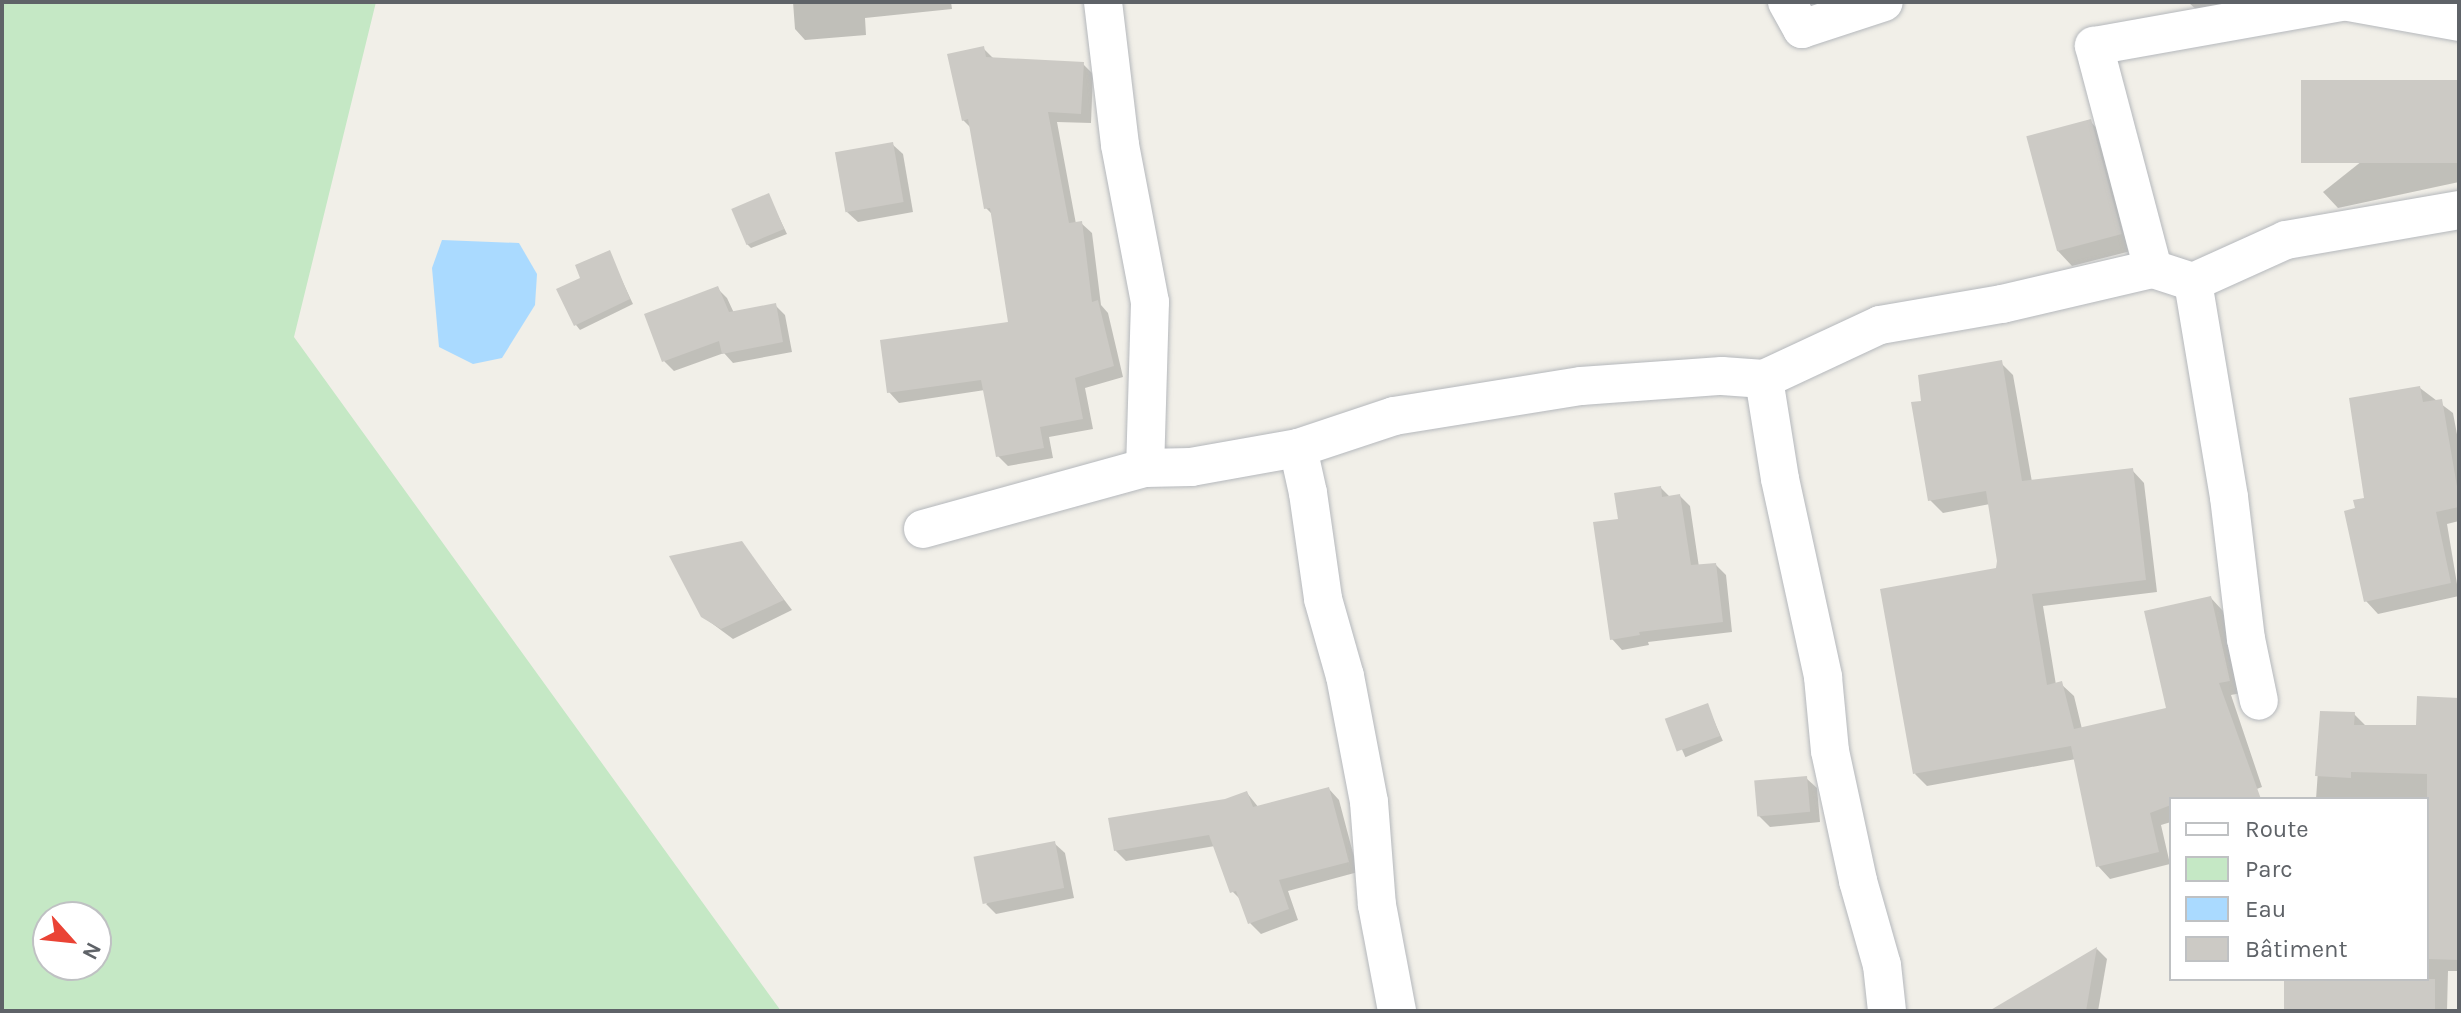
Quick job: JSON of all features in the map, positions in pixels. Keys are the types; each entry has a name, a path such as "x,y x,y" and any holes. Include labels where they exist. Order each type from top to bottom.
{"street":[{"path":"1103,2 1120,145 1150,302 1145,468"},
{"path":"1787,2 1802,29 1884,2"},
{"path":"2153,269 2094,46 2345,2 2459,22"},
{"path":"923,529 1145,468 1191,467 1298,448 1394,416 1581,386 1722,376 1764,379 1880,325 2002,304 2153,269 2193,282 2286,240 2459,210"},
{"path":"2193,282 2229,497 2246,639 2259,701"},
{"path":"1764,379 1782,492 1823,677 1830,751 1858,881 1882,965 1887,1011"},
{"path":"1298,448 1308,493 1323,599 1345,676 1369,802 1377,905 1397,1011"}],"green space":[{"path":"2,2 376,2 294,337 781,1011 2,1011"}],"water":[{"path":"442,240 519,243 537,274 535,305 502,358 473,364 439,347 432,268"}],"building":[{"path":"984,46 986,57 1084,62 1081,114 1048,112 1069,223 1082,221 1092,302 1098,300 1114,366 1075,378 1083,419 1040,427 1044,448 996,457 981,380 887,393 880,340 1008,322 990,208 984,209 968,119 962,121 947,54"},
{"path":"2301,80 2459,80 2459,163 2301,163"},
{"path":"2091,119 2122,234 2057,251 2026,136"},
{"path":"893,142 904,202 845,212 835,152"},
{"path":"769,193 784,229 746,245 731,209"},
{"path":"610,250 630,299 574,326 556,289 580,278 575,265"},
{"path":"718,286 729,312 776,303 783,342 722,354 719,341 662,362 644,314"},
{"path":"2002,360 2022,481 2133,468 2146,580 2032,594 2047,685 2062,681 2074,729 2166,708 2144,611 2211,596 2230,681 2219,683 2260,797 2169,797 2169,806 2150,813 2159,852 2096,867 2071,746 1913,774 1880,589 1996,568 1997,561 1986,491 1928,501 1911,402 1921,401 1918,375"},
{"path":"2420,386 2423,402 2442,399 2459,498 2459,507 2436,512 2451,583 2364,602 2344,511 2355,508 2353,500 2364,498 2349,398"},
{"path":"1661,486 1662,497 1680,494 1691,565 1716,563 1723,622 1639,632 1640,635 1610,640 1593,522 1618,519 1614,493"},
{"path":"742,541 784,600 721,629 701,617 669,556"},
{"path":"2417,696 2459,698 2459,960 2429,959 2427,774 2351,772 2351,778 2315,776 2320,711 2355,712 2354,725 2416,725"},
{"path":"1708,703 1720,736 1677,752 1665,719"},
{"path":"1807,776 1810,812 1757,816 1754,781"},
{"path":"1329,787 1349,862 1279,880 1289,909 1248,924 1236,891 1230,893 1209,835 1114,851 1108,818 1225,799 1247,791 1253,807"},
{"path":"1055,841 1064,888 983,904 974,857"},
{"path":"2097,947 2086,1011 1989,1011"},
{"path":"2435,979 2435,1011 2284,1011 2284,981"}]}
